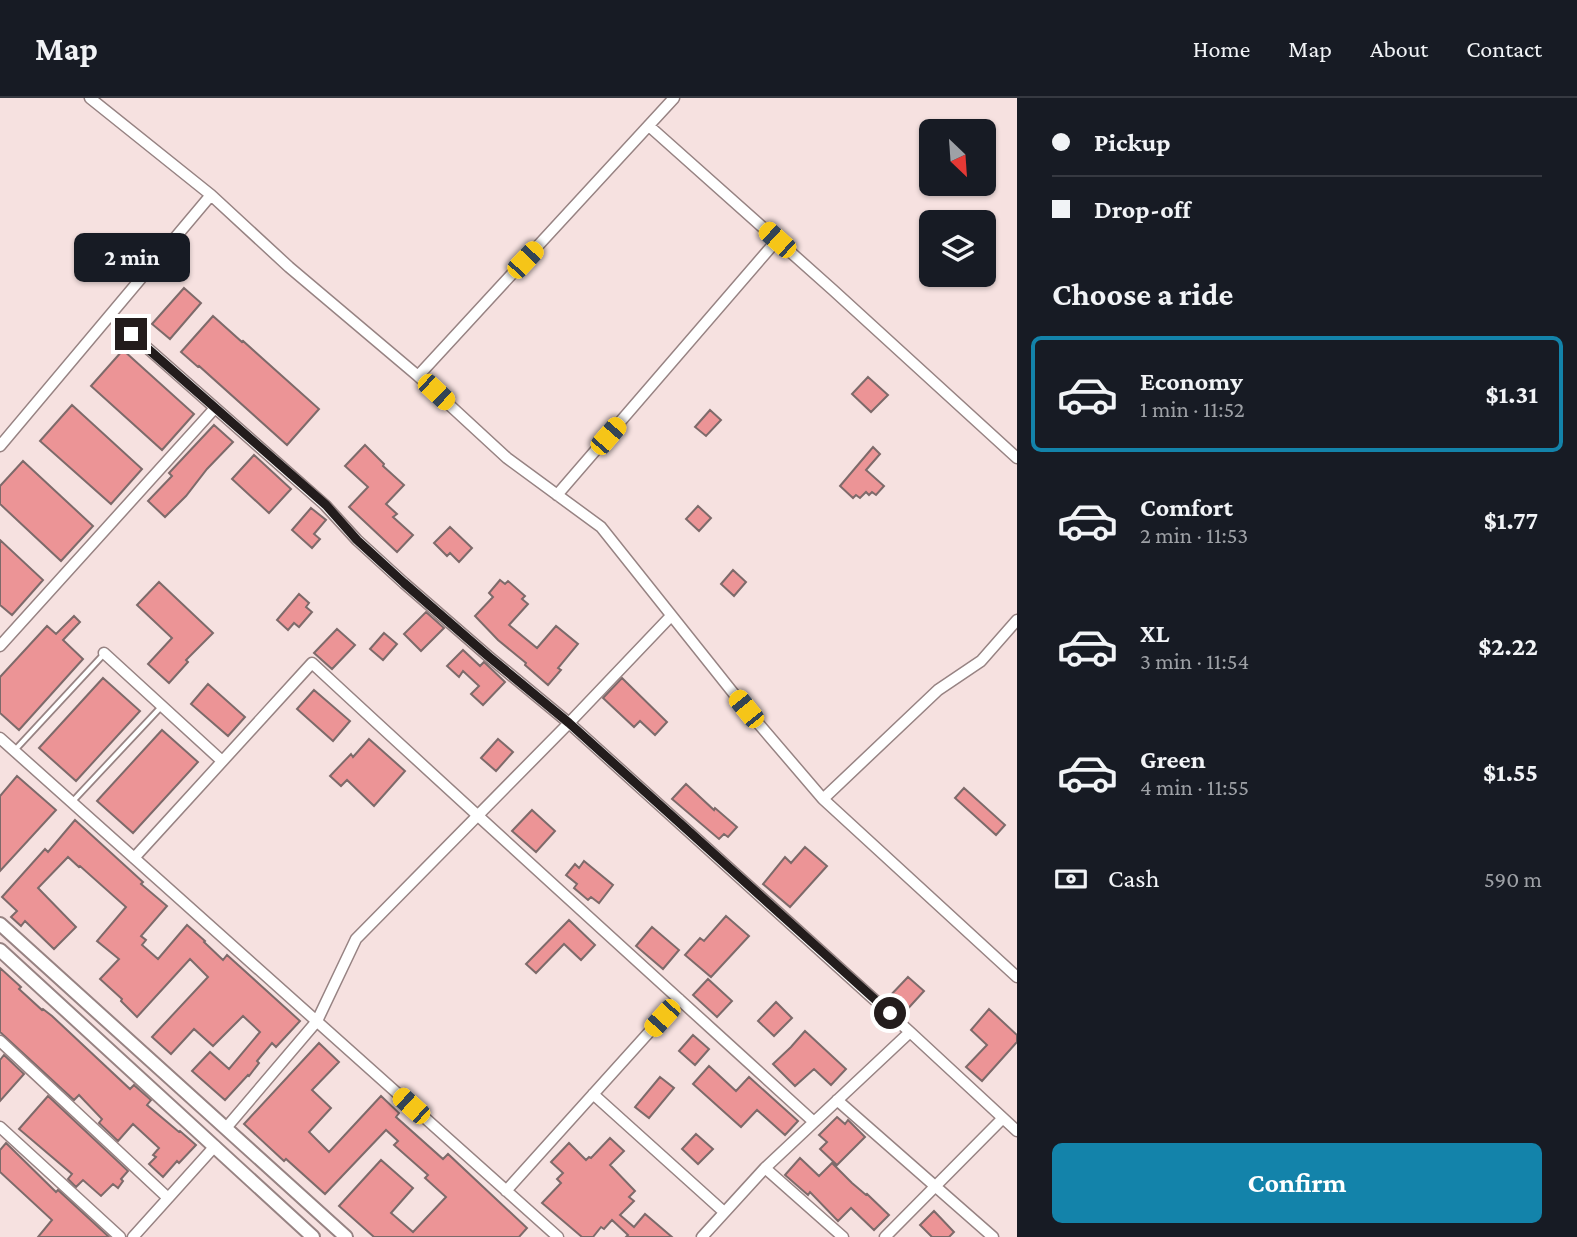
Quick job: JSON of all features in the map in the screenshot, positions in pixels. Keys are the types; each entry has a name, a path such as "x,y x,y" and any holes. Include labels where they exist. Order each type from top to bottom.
{"street":[{"path":"90,98 211,195 289,267 418,376 507,458 601,527 746,709 823,799 1017,977"},
{"path":"418,376 674,98"},
{"path":"649,126 1017,458"},
{"path":"0,446 211,195"},
{"path":"557,495 777,240"},
{"path":"110,315 326,505 357,540 404,583 569,723 1017,1131"},
{"path":"0,646 215,408"},
{"path":"226,1128 317,1021 356,939 671,616"},
{"path":"823,799 938,690 981,661 1017,620"},
{"path":"104,653 222,761"},
{"path":"134,858 312,663 814,1122"},
{"path":"0,738 558,1237"},
{"path":"0,925 346,1237"},
{"path":"0,950 313,1237"},
{"path":"506,1191 679,999"},
{"path":"702,1237 765,1168 910,1032"},
{"path":"0,1041 168,1198"},
{"path":"593,1094 724,1212"},
{"path":"836,1100 993,1237"},
{"path":"885,1237 1003,1118"},
{"path":"0,1127 120,1237"},
{"path":"133,1237 215,1146"},
{"path":"765,1168 843,1237"}],"lane":[{"path":"15,751 104,653"},
{"path":"72,802 162,706"}],"building":[{"path":"184,288 201,303 170,339 152,324"},
{"path":"213,316 319,409 287,445 181,352"},
{"path":"123,350 194,414 162,450 91,386"},
{"path":"868,377 888,395 871,412 852,394"},
{"path":"72,405 142,469 111,504 40,441"},
{"path":"710,410 721,420 706,436 695,427"},
{"path":"214,425 233,442 165,517 148,501 172,476 169,473"},
{"path":"365,445 404,485 386,504 397,514 393,517 413,535 397,552 349,507 368,487 345,466"},
{"path":"873,447 880,454 866,470 884,486 876,495 866,492 860,498 856,495 853,498 840,486"},
{"path":"254,455 291,489 269,513 232,479"},
{"path":"23,461 93,526 61,561 0,504 0,486"},
{"path":"698,506 711,518 699,531 686,519"},
{"path":"311,508 326,520 314,534 320,539 312,548 292,530"},
{"path":"450,527 472,548 459,562 450,553 447,556 434,543"},
{"path":"0,540 43,580 12,615 0,605"},
{"path":"733,570 746,582 734,596 721,584"},
{"path":"500,580 505,584 508,581 525,596 522,599 528,604 509,625 537,648 556,626 578,644 548,685 475,616 493,597 489,593"},
{"path":"159,582 213,633 186,660 188,662 169,683 148,664 172,638 137,605"},
{"path":"299,594 309,603 306,607 312,612 299,627 294,623 288,630 277,620"},
{"path":"426,612 444,628 421,651 404,634"},
{"path":"74,616 80,622 63,640 83,659 19,730 0,713 0,677 47,626 56,634"},
{"path":"337,629 355,645 332,669 314,653"},
{"path":"384,633 397,644 383,660 370,649"},
{"path":"463,650 480,666 484,662 505,682 483,705 471,694 479,686 463,671 459,677 447,666"},
{"path":"103,678 140,711 76,781 39,748"},
{"path":"622,678 667,722 655,735 640,721 634,727 603,698"},
{"path":"208,684 245,717 228,736 191,704"},
{"path":"314,690 350,721 333,741 297,709"},
{"path":"162,730 198,762 133,833 97,801"},
{"path":"369,739 405,771 374,806 347,780 341,786 330,776"},
{"path":"498,739 513,752 496,771 481,758"},
{"path":"17,776 56,810 0,871 0,796"},
{"path":"686,784 737,827 728,837 724,834 719,839 672,799"},
{"path":"964,788 1005,825 996,835 955,798"},
{"path":"532,810 555,831 536,852 512,831"},
{"path":"75,820 167,906 141,936 146,940 142,945 158,959 187,925 223,960 227,955 300,1021 276,1047 272,1043 249,1076 225,1100 192,1071 210,1052 229,1069 260,1032 243,1016 213,1046 194,1029 171,1054 152,1037 208,977 190,959 137,1017 100,979 119,959 97,941 126,907 68,857 38,888 76,927 54,949 25,921 21,926 11,917 17,911 2,897 45,849 48,852"},
{"path":"805,847 827,866 790,907 763,884 785,857 791,863"},
{"path":"584,861 613,885 599,903 591,897 588,900 574,888 577,884 566,875 575,864 579,868"},
{"path":"726,916 749,936 711,977 685,955 700,938 704,941"},
{"path":"569,920 595,945 581,960 564,944 536,973 526,964"},
{"path":"652,927 679,950 663,969 636,946"},
{"path":"0,968 21,987 19,989 130,1089 134,1085 151,1100 147,1105 196,1145 163,1177 149,1164 156,1157 153,1155 159,1148 133,1124 118,1141 99,1123 102,1119 79,1095 74,1100 0,1032"},
{"path":"908,977 924,991 903,1014 887,999"},
{"path":"708,979 732,1001 717,1017 693,995"},
{"path":"776,1002 792,1018 774,1036 758,1021"},
{"path":"989,1009 1017,1035 1017,1042 982,1081 966,1067 987,1045 971,1030"},
{"path":"805,1031 846,1069 831,1085 814,1069 795,1086 773,1064"},
{"path":"693,1035 709,1049 695,1065 679,1051"},
{"path":"319,1043 339,1062 312,1090 331,1108 309,1132 329,1152 381,1096 399,1113 396,1117 443,1159 448,1154 527,1228 519,1237 374,1237 339,1206 381,1160 413,1188 391,1213 413,1232 446,1197 425,1178 428,1175 394,1145 398,1141 386,1130 325,1194 244,1124"},
{"path":"4,1055 24,1074 0,1101 0,1060"},
{"path":"709,1066 736,1091 749,1077 798,1121 785,1135 757,1110 741,1127 693,1084"},
{"path":"660,1077 674,1088 649,1118 635,1107"},
{"path":"48,1096 128,1171 118,1188 113,1184 101,1196 83,1180 76,1187 68,1179 72,1174 19,1129"},
{"path":"837,1117 845,1124 848,1120 865,1137 837,1165 820,1149 827,1142 819,1135"},
{"path":"696,1134 713,1149 698,1164 682,1149"},
{"path":"610,1138 624,1151 610,1165 635,1191 629,1197 634,1201 620,1215 634,1227 645,1214 672,1237 626,1237 628,1235 612,1220 604,1229 601,1227 593,1237 582,1237 542,1203 561,1183 557,1179 563,1173 551,1162 569,1143 586,1160"},
{"path":"6,1143 56,1192 58,1190 109,1237 38,1237 52,1220 0,1172 0,1150"},
{"path":"800,1158 819,1176 832,1163 889,1215 874,1230 851,1208 838,1221 810,1192 808,1195 785,1175"},
{"path":"934,1211 954,1232 949,1237 932,1237 920,1225"}],"route":[{"path":"131,334 326,505 357,540 404,583 569,723 890,1013"}]}
